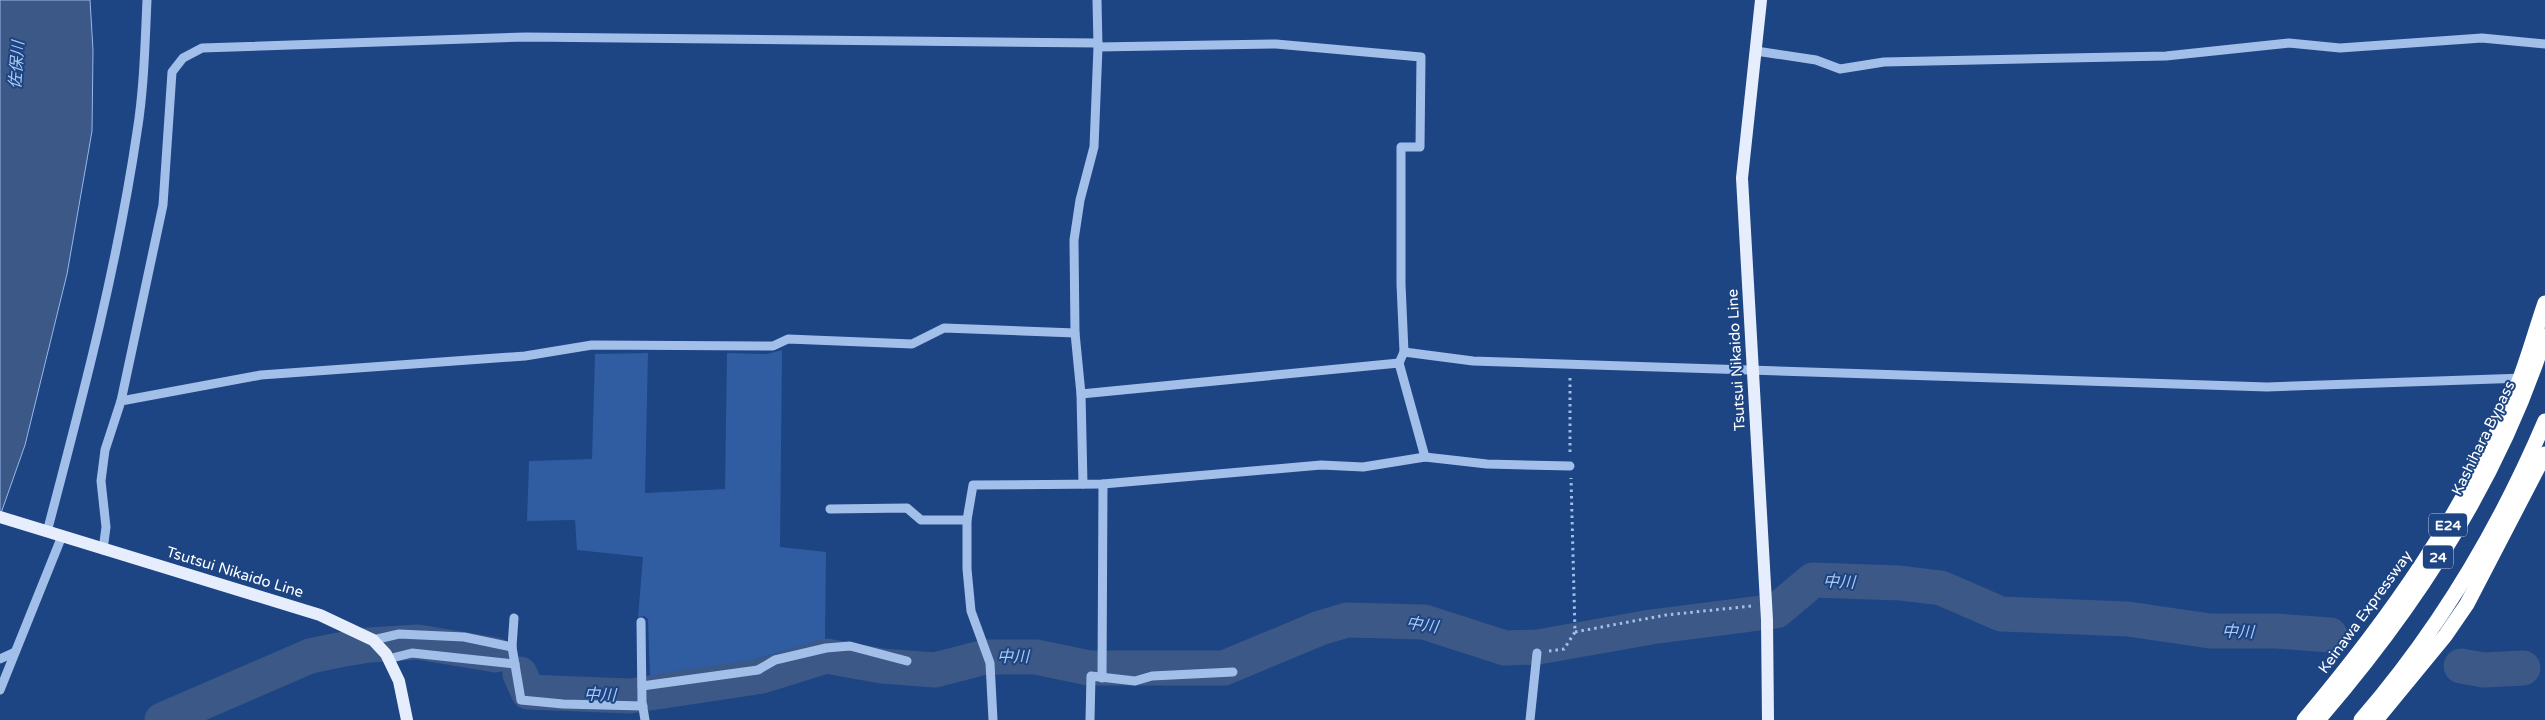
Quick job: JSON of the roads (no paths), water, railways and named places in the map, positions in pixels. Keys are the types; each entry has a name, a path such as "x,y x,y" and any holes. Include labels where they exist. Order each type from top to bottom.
{"highway":[{"name":"Keinawa Expressway","path":"2304,720 2363,648 2410,585 2450,522 2485,456 2516,388 2545,303"},
{"name":"Kashihara Bypass","path":"2318,720 2356,676 2407,607 2468,510 2538,378 2545,336"},
{"name":"E24","path":"2362,720 2394,682 2445,609 2487,542 2524,471 2545,421"},
{"path":"2376,720 2445,636 2467,604 2545,454"}],"main road":[{"name":"Tsutsui Nikaido Line","path":"1761,0 1742,178 1767,620 1768,720"},
{"name":"Tsutsui Nikaido Line","path":"0,517 103,550 320,614 373,641 387,656 399,681 407,720"}],"street":[{"path":"47,532 95,352 112,270 137,130 147,0"},
{"path":"1083,484 1081,394 1074,333 1074,240 1080,200 1094,147 1098,45 1097,0"},
{"path":"103,550 106,527 102,481 105,450 121,401 162,205 172,72 183,58 202,48 526,37 1098,45 1276,44 1421,57 1420,147 1401,147 1401,284 1404,352 1399,363 1425,457"},
{"path":"1756,51 1816,60 1840,69 1884,62 2166,56 2289,43 2340,48 2482,38 2545,44"},
{"path":"121,401 261,375 525,356 592,345 773,346 788,339 912,344 944,328 1074,333"},
{"path":"1404,352 1473,362 2267,387 2538,378"},
{"path":"1081,394 1399,363"},
{"path":"993,720 990,663 971,611 967,569 967,520 973,485 1103,484 1321,465 1363,467 1425,457 1487,464 1570,466"},
{"path":"1102,678 1103,484"},
{"path":"830,509 907,508 921,520 967,520"},
{"path":"0,690 62,536"},
{"path":"514,618 512,647 521,700 562,704 642,704"},
{"path":"641,622 642,704 645,720"},
{"path":"373,641 399,634 464,636 512,647"},
{"path":"642,686 758,670 775,660 826,648 850,646 907,661"},
{"path":"0,659 15,652"},
{"path":"387,656 412,653 515,664"},
{"path":"1530,720 1538,653"},
{"path":"1090,720 1091,676 1135,681 1152,676 1233,672"}],"water":[{"name":"佐保川","path":"0,0 90,0 93,50 92,131 67,274 25,445 0,516"}],"waterway":[{"name":"中川","path":"520,674 528,692 630,696 762,676 826,656 882,666 935,670 985,657 1036,657 1089,668 1224,668 1320,628 1347,620 1424,622 1505,648 1538,647 1651,627 1776,611 1813,580 1900,583 1941,588 2001,614 2128,619 2210,631 2276,631 2330,635"},
{"name":"中川","path":"162,720 310,656 339,650 369,645 418,642 496,655"},
{"name":"中川","path":"2461,666 2484,670 2523,668"}]}
